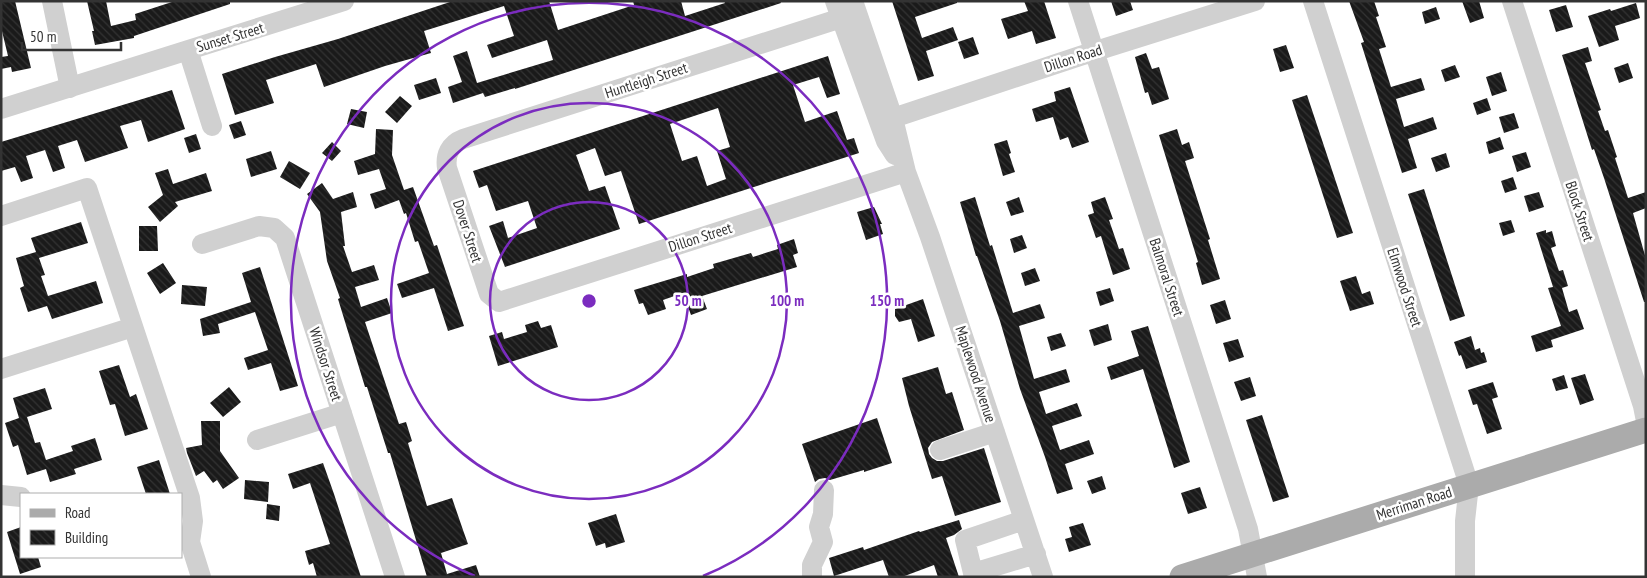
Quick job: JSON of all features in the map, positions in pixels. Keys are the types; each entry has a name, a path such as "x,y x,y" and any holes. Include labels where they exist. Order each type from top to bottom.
{"main road":[{"name":"Merriman Road","path":"1182,577 1255,565 1469,485 1646,430"}],"street":[{"path":"52,1 70,88"},
{"name":"Sunset Street","path":"1,109 344,1"},
{"name":"Balmoral Street","path":"1078,1 1248,529 1255,565"},
{"name":"Dillon Road","path":"893,118 1254,1"},
{"name":"Elmwood Street","path":"1313,1 1469,485 1464,521 1465,577"},
{"name":"Block Street","path":"1512,1 1643,406 1646,421"},
{"name":"Maplewood Avenue","path":"846,8 893,118 906,172 930,237 1043,577"},
{"name":"Maplewood Avenue","path":"846,8 886,141 906,172"},
{"name":"Huntleigh Street","path":"446,160 450,148 463,139 846,8"},
{"path":"188,50 212,126"},
{"name":"Dover Street","path":"446,160 489,294 495,300"},
{"name":"Dillon Street","path":"495,300 499,302 906,172"},
{"path":"1,216 87,188 190,498 192,521 190,542 201,577"},
{"name":"Windsor Street","path":"202,244 259,226 269,226 279,231 285,238 395,577"},
{"path":"1,369 133,327"},
{"path":"257,440 342,413"},
{"path":"940,450 995,432"},
{"path":"812,577 812,565 823,542 819,526 823,514 824,490"},
{"path":"1,495 20,497"},
{"path":"1024,520 965,540 974,575 1036,554"}],"building":[{"path":"1,1 15,1 31,68 12,72 11,67 1,69 1,57 8,56 1,27"},
{"path":"87,1 106,1 111,26 136,20 135,14 175,1 230,1 230,4 134,36 134,38 95,45 92,31 94,31"},
{"path":"453,1 549,1 558,30 634,5 633,1 681,1 685,16 725,3 724,1 780,1 781,3 515,89 485,97 483,93 453,103 448,87 462,82 453,56 467,51 477,83 553,60 547,40 492,58 487,45 514,36 504,6 424,31 431,53 385,66 324,87 316,64 266,80 274,103 235,115 222,74 338,39"},
{"path":"892,1 957,1 957,3 915,17 922,38 953,27 958,40 926,51 934,76 918,81"},
{"path":"1024,1 1044,1 1056,38 1036,44 1032,31 1008,39 1001,19 1028,11"},
{"path":"1111,1 1130,1 1133,10 1116,16"},
{"path":"1349,1 1374,1 1379,16 1376,17 1386,47 1379,49 1391,87 1421,78 1425,90 1396,99 1404,127 1433,117 1437,129 1408,139 1417,168 1402,173 1361,43 1364,42"},
{"path":"1462,1 1479,1 1484,18 1470,23"},
{"path":"1636,3 1640,18 1615,26 1619,40 1599,47 1588,16"},
{"path":"1566,5 1573,27 1556,32 1549,10"},
{"path":"1436,7 1440,19 1425,24 1422,12"},
{"path":"973,37 979,54 964,59 958,42"},
{"path":"1286,45 1294,68 1280,72 1273,49"},
{"path":"1588,47 1592,61 1585,63 1601,110 1598,111 1605,131 1608,130 1628,198 1646,192 1646,208 1633,213 1646,259 1646,302 1644,302 1594,149 1592,150 1562,55"},
{"path":"1146,53 1152,69 1159,67 1169,99 1152,105 1148,92 1145,93 1135,57"},
{"path":"828,56 840,94 827,98 819,77 793,85 805,122 837,111 847,140 854,138 859,153 639,224 621,171 605,176 595,148 576,155 589,191 605,186 620,229 505,267 489,226 503,221 508,238 537,228 528,201 496,211 487,185 479,188 473,171","holes":["718,108 730,147 717,151 726,179 707,186 697,156 682,161 670,124"]},
{"path":"1628,63 1633,78 1619,83 1614,68"},
{"path":"1455,65 1460,77 1445,82 1441,70"},
{"path":"1501,72 1507,91 1492,96 1486,77"},
{"path":"436,78 441,93 419,100 414,85"},
{"path":"1070,87 1089,142 1072,148 1068,137 1060,140 1053,117 1036,122 1032,109 1056,101 1054,92"},
{"path":"172,90 185,129 148,142 141,120 120,126 128,148 85,162 77,140 58,146 65,168 53,172 45,150 26,156 33,178 21,182 15,167 1,171 1,142"},
{"path":"1307,95 1353,233 1337,238 1292,100"},
{"path":"400,96 412,106 397,123 385,112"},
{"path":"1487,98 1491,110 1477,115 1473,103"},
{"path":"351,109 367,112 364,128 347,124"},
{"path":"1514,113 1519,128 1504,133 1499,117"},
{"path":"241,121 246,135 234,139 229,125"},
{"path":"376,129 393,130 392,155 404,190 413,187 434,246 437,245 464,326 448,331 434,288 402,298 397,284 429,273 418,241 415,242 406,213 404,214 399,200 375,209 370,194 386,189 379,169 358,175 354,161 375,154"},
{"path":"1177,129 1182,145 1189,142 1194,158 1185,161 1210,239 1208,240 1220,279 1202,285 1196,263 1198,262 1159,135"},
{"path":"196,134 201,149 189,153 184,138"},
{"path":"1500,137 1504,149 1489,154 1486,142"},
{"path":"1007,140 1015,172 1003,176 994,144"},
{"path":"332,142 341,151 332,161 322,153"},
{"path":"271,151 277,169 251,177 246,159"},
{"path":"1526,152 1531,167 1517,172 1512,156"},
{"path":"1446,153 1450,167 1436,172 1431,158"},
{"path":"289,161 310,173 300,189 280,177"},
{"path":"168,169 173,184 206,173 212,191 175,202 178,206 160,222 148,207 163,195 155,173"},
{"path":"1513,177 1517,189 1505,193 1501,181"},
{"path":"322,183 333,199 353,192 357,207 341,212 345,246 343,246 352,272 374,265 379,280 355,287 361,307 387,298 392,313 365,322 399,424 406,422 412,441 408,443 427,506 452,498 468,544 441,553 447,574 476,565 480,577 427,577 390,453 388,453 367,387 365,387 338,299 340,298 327,261 320,212 307,194"},
{"path":"1424,189 1465,316 1450,321 1408,194"},
{"path":"1539,192 1544,207 1529,212 1524,196"},
{"path":"975,197 1013,313 1040,304 1045,318 1019,326 1034,379 1066,369 1070,382 1039,392 1046,414 1077,403 1082,416 1052,426 1060,450 1089,440 1094,454 1065,464 1073,489 1057,494 1020,389 1000,321 976,256 960,202"},
{"path":"1019,197 1024,212 1011,216 1006,202"},
{"path":"1105,197 1113,219 1109,220 1119,249 1123,248 1130,269 1113,275 1101,236 1096,238 1088,215 1094,213 1091,202"},
{"path":"874,207 882,224 880,224 883,234 866,240 857,212"},
{"path":"1511,220 1515,232 1503,236 1499,223"},
{"path":"81,222 88,243 39,258 45,275 41,276 48,296 96,281 103,303 52,319 47,306 28,312 20,288 24,286 16,258 36,252 31,238"},
{"path":"139,226 157,226 158,251 139,251"},
{"path":"1546,230 1546,233 1552,231 1556,246 1551,248 1559,271 1563,270 1568,286 1562,288 1569,312 1577,309 1584,329 1551,340 1553,347 1536,352 1531,336 1561,326 1548,288 1553,287 1536,233"},
{"path":"1022,235 1027,248 1014,253 1010,239"},
{"path":"794,239 798,253 793,255 797,267 702,296 707,309 691,315 683,293 663,300 666,309 648,315 643,303 639,304 634,290 687,274 687,277 714,268 713,264 751,253 753,257 778,249 777,245"},
{"path":"163,263 176,283 160,294 147,273"},
{"path":"260,267 298,386 280,391 271,363 248,370 244,358 268,350 255,312 218,324 220,333 203,336 200,319 251,302 242,273"},
{"path":"1035,268 1040,281 1025,286 1021,273"},
{"path":"1356,276 1362,294 1370,291 1374,304 1350,311 1340,281"},
{"path":"182,285 207,287 205,306 181,304"},
{"path":"1110,288 1114,301 1100,306 1096,292"},
{"path":"923,299 935,336 918,342 911,319 899,322 895,316 895,309"},
{"path":"1225,300 1231,319 1216,324 1210,305"},
{"path":"538,321 541,328 551,325 558,347 498,366 489,336 502,332 504,339 527,332 525,325"},
{"path":"1108,324 1112,340 1094,346 1089,330"},
{"path":"1148,326 1190,462 1174,468 1143,369 1111,380 1107,367 1139,356 1131,331"},
{"path":"1061,333 1066,346 1051,351 1047,337"},
{"path":"1471,336 1475,350 1480,348 1481,353 1484,352 1487,362 1466,369 1454,342"},
{"path":"1238,339 1244,357 1229,362 1223,343"},
{"path":"119,365 130,397 136,394 148,429 125,436 115,404 110,405 99,371"},
{"path":"938,367 946,394 952,392 964,430 932,442 928,448 929,454 937,461 943,461 984,448 1001,502 955,516 942,476 932,479 902,378"},
{"path":"1585,374 1594,400 1580,405 1571,378"},
{"path":"1564,375 1568,388 1556,391 1552,379"},
{"path":"1250,377 1256,396 1241,401 1234,382"},
{"path":"1493,382 1498,397 1492,399 1502,429 1487,434 1477,404 1473,405 1468,390"},
{"path":"229,387 241,402 223,417 210,403"},
{"path":"45,388 52,409 27,417 35,443 40,442 46,460 73,451 71,446 95,438 102,460 74,469 76,474 50,482 46,469 27,475 18,445 13,447 5,423 19,418 13,398"},
{"path":"1262,415 1289,497 1273,502 1246,420"},
{"path":"877,418 892,463 864,472 864,470 830,480 825,478 819,479 815,482 802,444"},
{"path":"201,421 220,421 220,451 239,478 223,489 217,480 213,483 204,471 196,476 187,453 186,448 202,445"},
{"path":"159,460 170,493 146,493 137,467"},
{"path":"323,463 361,577 317,577 313,563 309,565 305,551 330,544 310,483 293,489 288,474"},
{"path":"1102,476 1106,489 1092,494 1087,481"},
{"path":"245,480 269,482 268,502 244,499"},
{"path":"1200,487 1207,508 1188,514 1181,493"},
{"path":"267,504 280,506 279,521 266,519"},
{"path":"616,514 625,542 606,548 605,543 596,546 588,523"},
{"path":"959,520 962,529 946,538 959,577 938,577 934,565 902,577 889,577 883,560 834,576 829,558 863,547 864,550 919,531"},
{"path":"1083,523 1091,545 1069,552 1065,539 1072,537 1069,527"},
{"path":"20,527 20,558 38,558 41,567 20,574 7,532"}]}
